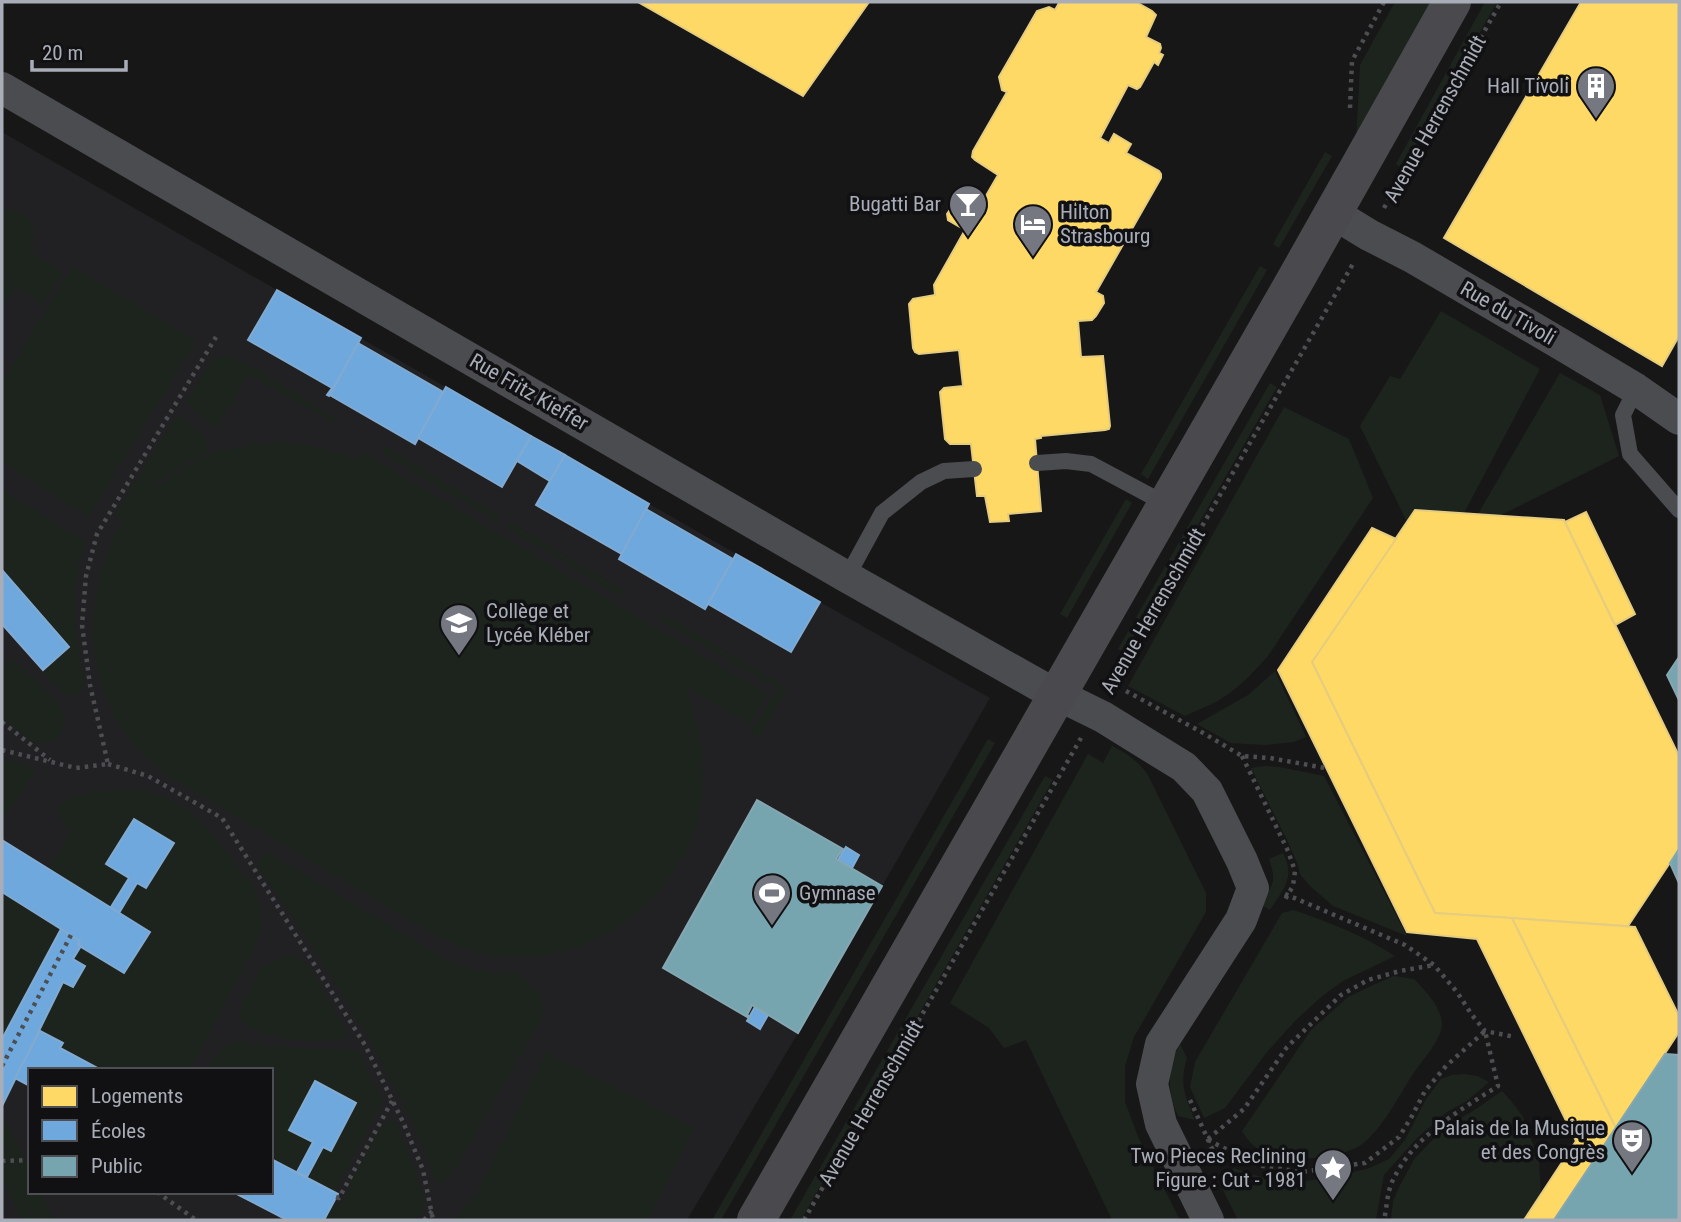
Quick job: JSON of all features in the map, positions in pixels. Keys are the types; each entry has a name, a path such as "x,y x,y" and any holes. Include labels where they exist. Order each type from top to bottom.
{"main road":[{"name":"Avenue Herrenschmidt","path":"756,1220 1452,2"}],"street":[{"name":"Rue Fritz Kieffer","path":"2,88 848,577 1040,686 1095,713 1184,767 1207,791 1253,888"},
{"name":"Rue du Tivoli","path":"1333,213 1636,389 1679,419"},
{"path":"1208,1220 1161,1124 1152,1084 1161,1044 1241,920 1253,888"}],"lane":[{"path":"1636,389 1623,415 1630,454 1679,510"},
{"path":"1037,463 1066,461 1091,464 1166,504"},
{"path":"848,577 882,513 921,482 944,471 974,469"}],"path":[{"name":"Avenue Herrenschmidt","path":"804,1220 1501,2"},
{"path":"108,764 90,685 82,625 86,576 97,534 216,337"},
{"path":"1119,687 1242,756 1325,768"},
{"path":"2,722 52,762"},
{"path":"2,750 76,768 108,764 148,776 222,818 365,1045 423,1170 433,1220"},
{"path":"1253,888 1284,894 1405,945 1434,965 1485,1031 1498,1086 1443,1121 1408,1156 1392,1180 1384,1220"},
{"path":"2,1066 71,935"},
{"path":"1174,1151 1208,1140 1244,1108 1287,1047 1341,995 1368,980 1434,965"},
{"path":"1485,1031 1515,1037"},
{"path":"1208,1140 1257,1165 1301,1172 1365,1163 1399,1137 1424,1091 1446,1066 1485,1031"},
{"path":"336,1197 339,1198 392,1100"},
{"path":"2,1161 28,1160"},
{"path":"160,1194 196,1220"},
{"path":"424,1220 432,1211"}],"shaded area":[{"path":"1395,2 1440,2 1356,143 1360,65"},
{"path":"1485,2 1497,2 1403,169 1396,164"},
{"name":"Collège et Lycée Kléber","path":"2,132 990,698 798,1033 687,1220 2,1220"},
{"path":"1325,152 1332,156 1279,248 1273,244"},
{"path":"8,209 24,215 32,224 32,253 63,273 44,304 15,287 2,310 2,210"},
{"path":"1260,266 1267,270 1148,479 1141,474"},
{"path":"72,267 196,341 88,517 2,462 2,382"},
{"path":"1441,311 1540,369 1464,513 1415,510 1407,522 1360,426 1390,376 1400,379"},
{"path":"226,355 247,364 336,418 333,423 249,374 219,423 212,426 187,402 210,362"},
{"path":"1560,373 1600,395 1619,456 1499,516 1478,514"},
{"path":"1270,383 1277,387 1125,652 1118,649"},
{"path":"1284,407 1349,439 1373,498 1268,656 1231,692 1185,716 1128,686"},
{"path":"178,415 202,435 209,450 163,477 152,489 200,458 257,444 300,444 358,460 362,452 767,694 750,724 686,686 703,760 699,812 691,839 678,865 639,911 615,929 588,943 561,952 509,956 469,950 435,935 167,775 139,751 118,722 102,684 95,656 94,609 100,576 112,540 137,506 123,521 114,515"},
{"path":"386,447 500,516 497,522 382,453"},
{"path":"2,490 83,540 85,546 76,580 75,614 85,683 75,695 64,692 43,670 69,646 2,570"},
{"path":"1126,499 1132,503 1067,618 1060,614"},
{"path":"510,522 624,591 620,596 506,527"},
{"path":"664,615 787,688 759,738 751,733 777,688 660,620"},
{"path":"11,660 40,685 64,714 62,730 51,741 34,743 2,718 2,665"},
{"path":"1275,671 1306,737 1294,742 1265,745 1231,743 1197,724 1248,695"},
{"path":"988,739 995,743 721,1220 712,1220"},
{"path":"1112,746 1132,758 1148,775 1206,893 1206,912 1134,1037 1125,1066 1125,1102 1139,1139 1180,1220 1112,1220 1026,1040 1004,1048 989,1028 950,1003 1088,754 1103,763"},
{"path":"2,759 27,764 33,767 35,772 2,822"},
{"path":"1264,766 1324,776 1407,936 1333,906 1310,886 1300,874 1287,840 1251,768"},
{"path":"1045,776 1053,780 801,1220 790,1220"},
{"path":"107,790 145,792 177,803 195,817 249,879 259,901 262,915 261,935 191,1068 97,1068 60,1048 63,1043 40,1031 63,982 73,986 84,966 73,959 81,946 124,973 150,932 119,913 137,883 146,888 173,843 134,819 106,864 129,878 111,907 49,869 72,830 60,815 61,805 75,796"},
{"path":"1283,853 1288,876 1270,910 1260,904 1272,883 1273,873 1269,859"},
{"path":"264,854 276,857 451,962 471,970 519,974 528,980 540,995 544,1012 540,1021 450,1178 445,1182 436,1181 405,1106 368,1037 307,937 259,868 257,863"},
{"path":"2,892 61,929 2,1039"},
{"path":"1293,910 1346,930 1395,956 1343,981 1321,997 1267,1052 1225,1108 1204,1118 1190,1087 1195,1062 1282,913"},
{"path":"289,956 307,964 346,1031 346,1037 325,1042 280,1037 255,1031 241,1020 239,1014 242,1004 262,966"},
{"path":"1394,976 1414,979 1436,1005 1442,1024 1435,1043 1381,1125 1357,1147 1332,1156 1289,1157 1265,1152 1254,1146 1242,1131 1311,1030 1348,997"},
{"path":"241,1041 273,1047 357,1050 382,1100 335,1192 307,1177 323,1147 331,1151 356,1103 315,1082 289,1129 313,1142 297,1172 273,1160 273,1068 208,1068 221,1050 229,1044"},
{"path":"1180,1044 1187,1058 1183,1075 1184,1090 1195,1120 1178,1116 1170,1089 1173,1062"},
{"path":"546,1053 694,1128 648,1220 455,1220 470,1197 474,1198"},
{"path":"1464,1074 1489,1082 1467,1101 1447,1112 1417,1138 1384,1175 1376,1220 1238,1220 1219,1182 1234,1168 1261,1177 1302,1182 1367,1169 1389,1159 1405,1140 1426,1099 1441,1079"},
{"path":"1502,1091 1523,1117 1539,1161 1541,1194 1524,1220 1391,1220 1393,1201 1415,1158 1446,1126"},
{"path":"2,1114 28,1166 28,1194 42,1194 55,1220 22,1220 2,1179"},
{"path":"388,1121 393,1121 397,1126 418,1178 424,1206 420,1215 416,1220 324,1220 333,1202 341,1204 370,1147"}],"building: Logements":[{"path":"638,2 869,2 803,96"},
{"name":"Hilton Strasbourg","path":"1057,2 1136,2 1156,15 1146,37 1160,44 1159,53 1163,55 1158,65 1154,62 1140,87 1137,89 1128,85 1100,138 1109,143 1114,134 1131,144 1126,153 1159,171 1161,178 1096,292 1103,296 1104,303 1092,320 1078,321 1081,357 1103,356 1109,429 1041,436 1035,439 1041,511 1008,514 1009,521 990,522 985,496 977,496 971,444 950,444 945,439 940,392 944,388 963,386 959,350 919,354 915,352 909,304 913,299 935,295 934,285 965,230 948,220 947,214 954,204 960,204 976,213 998,175 975,160 972,157 973,151 1007,92 1002,90 999,77 1037,11 1049,7 1055,10 1059,3"},
{"name":"Hall Tivoli","path":"1581,2 1679,2 1679,336 1662,366 1444,238"},
{"path":"1415,510 1564,520 1679,756 1679,849 1628,926 1435,913 1312,662"},
{"path":"1586,512 1635,614 1615,625 1565,522"},
{"path":"1372,528 1396,539 1312,662 1435,913 1512,918 1616,1128 1554,1220 1524,1220 1576,1141 1477,939 1407,932 1278,670"},
{"path":"1512,918 1635,927 1679,1016 1679,1032 1616,1128"}],"building: Écoles":[{"path":"277,290 361,338 329,396 327,395 332,388 248,340"},
{"path":"358,343 443,392 415,444 330,395"},
{"path":"446,387 531,436 502,487 418,438"},
{"path":"531,436 565,455 550,481 517,461"},
{"path":"565,455 649,504 622,554 536,505"},
{"path":"646,509 733,559 705,609 619,559"},
{"path":"736,554 820,602 791,652 708,604"},
{"path":"2,570 69,647 43,670 2,624"},
{"path":"134,819 174,843 146,888 137,883 119,913 111,907 129,878 106,864"},
{"path":"2,840 150,932 124,973 78,945 80,941 2,892"},
{"path":"846,847 859,855 852,868 838,860"},
{"path":"61,929 80,941 78,945 81,946 73,959 85,966 73,987 63,982 2,1106 2,1039"},
{"path":"755,1007 768,1015 760,1029 747,1021"},
{"path":"40,1031 63,1043 60,1048 97,1068 28,1068 28,1085 15,1078"},
{"path":"315,1081 356,1103 331,1151 323,1147 307,1177 297,1172 313,1142 289,1130"},
{"path":"273,1160 338,1194 324,1220 287,1220 237,1194 273,1194"}],"building: Public":[{"path":"1679,657 1679,700 1667,675"},
{"name":"Gymnase","path":"757,800 843,849 836,859 882,886 798,1033 752,1005 747,1015 749,1018 663,968"},
{"path":"1679,849 1679,883 1670,863"},
{"name":"Palais de la Musique et des Congrès","path":"1665,1054 1679,1055 1679,1220 1554,1220"}],"place":[{"name":"Hall Tivoli","path":"1596,120"},
{"name":"Bugatti Bar","path":"968,238"},
{"name":"Hilton Strasbourg","path":"1033,258"},
{"name":"Collège et Lycée Kléber","path":"459,657"},
{"name":"Gymnase","path":"772,927"},
{"name":"Palais de la Musique et des Congrès","path":"1632,1174"},
{"name":"Two Pieces Reclining Figure : Cut - 1981","path":"1333,1202"}]}
